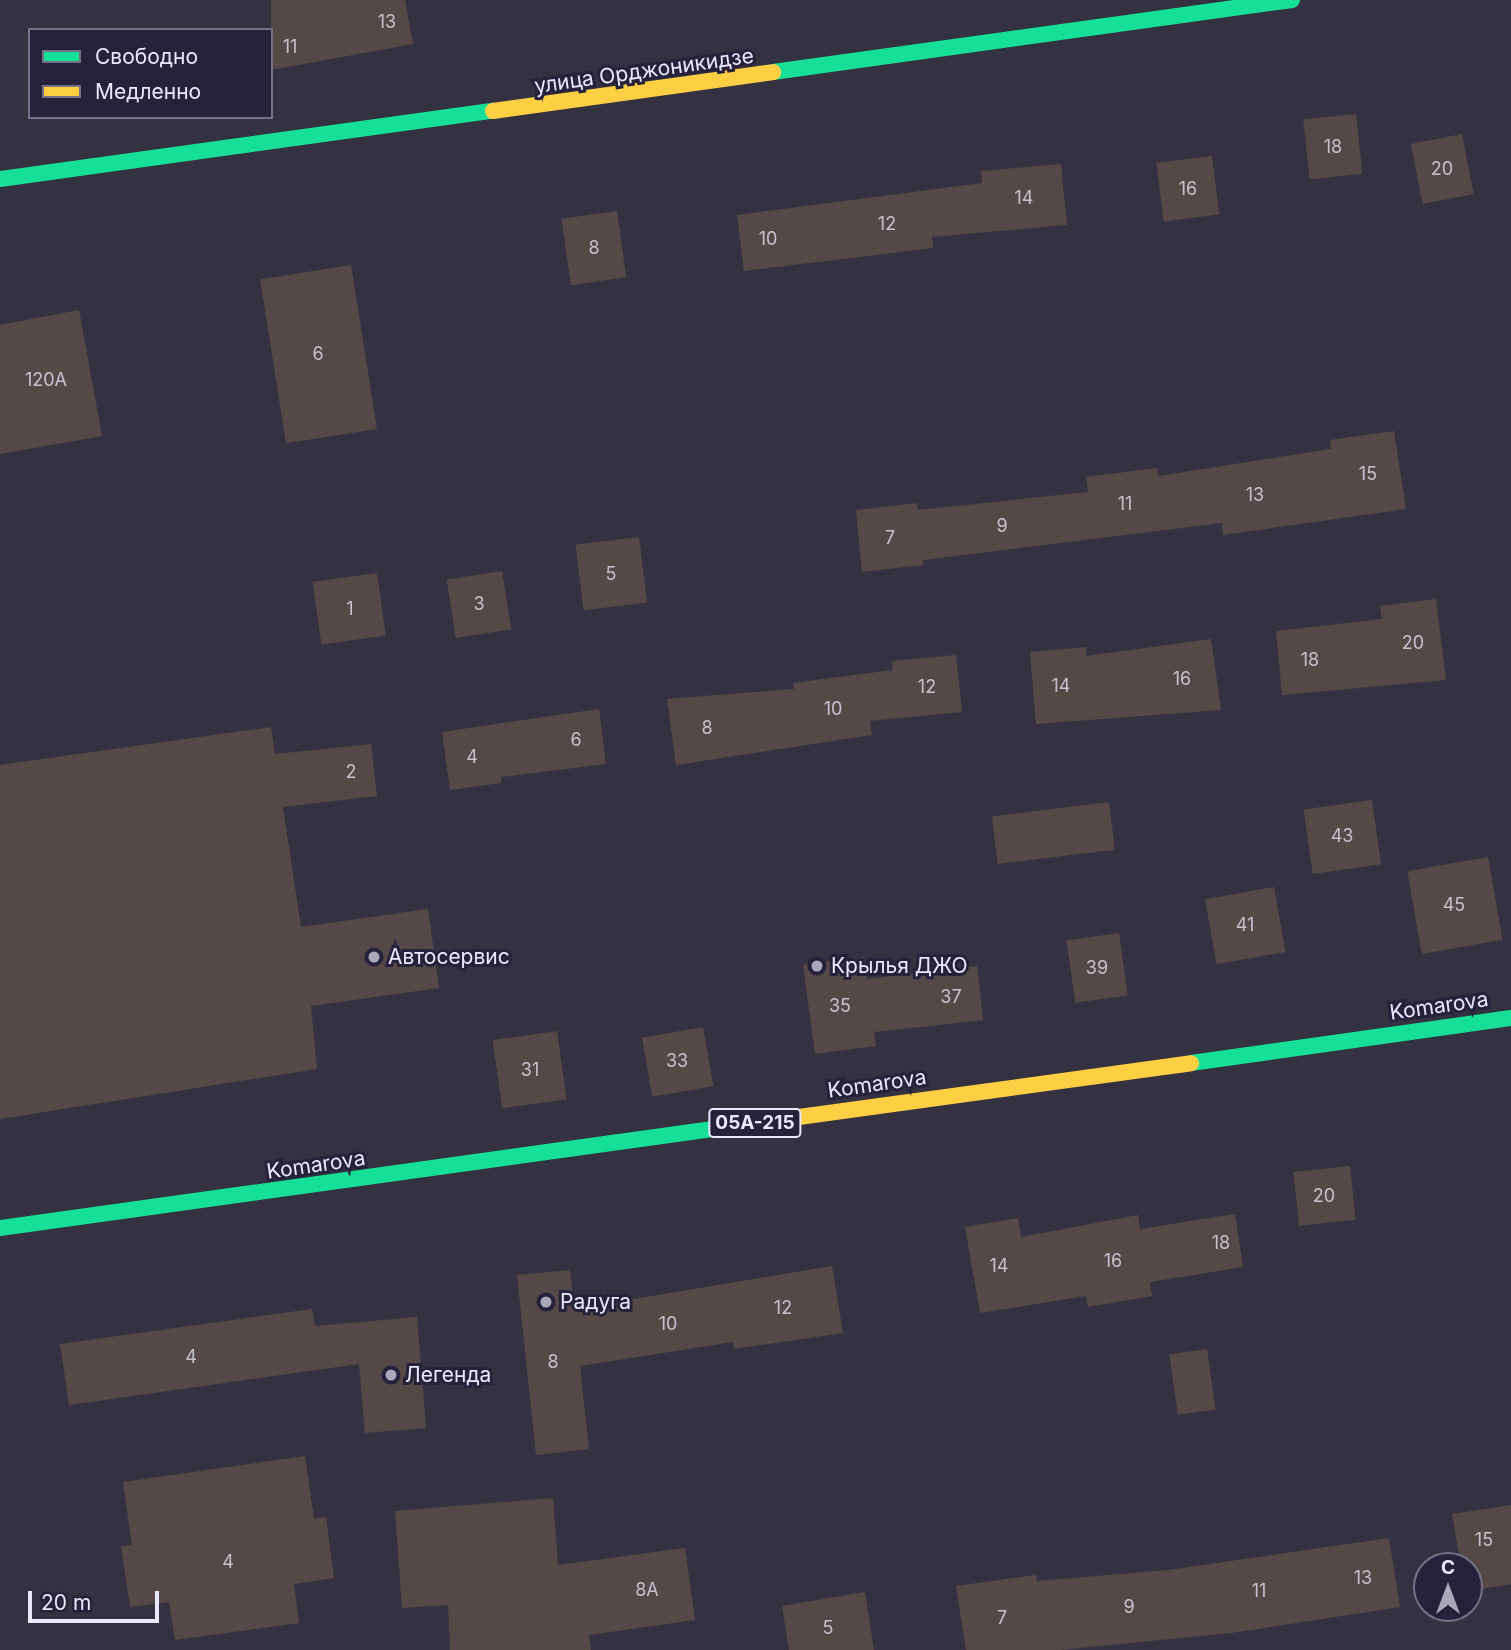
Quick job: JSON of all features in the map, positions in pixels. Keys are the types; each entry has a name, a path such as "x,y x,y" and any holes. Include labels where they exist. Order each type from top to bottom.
{"main road":[{"name":"улица Орджоникидзе","path":"0,179 1293,0"},
{"name":"Komarova","path":"0,1228 1511,1018"}],"building":[{"path":"271,0 405,0 413,44 273,70"},
{"path":"1356,114 1362,174 1310,179 1303,120"},
{"path":"1462,134 1474,194 1423,204 1411,144"},
{"path":"1212,156 1219,215 1164,221 1156,163"},
{"path":"1061,164 1067,225 932,237 933,248 744,271 737,215 982,183 981,171"},
{"path":"617,211 626,277 571,285 562,219"},
{"path":"351,265 377,429 286,443 260,279"},
{"path":"79,310 102,436 0,454 0,325"},
{"path":"1394,431 1406,509 1223,535 1222,523 923,560 923,565 862,572 856,510 917,503 918,510 1088,492 1086,477 1157,468 1158,476 1331,449 1330,440"},
{"path":"639,537 647,603 584,610 575,545"},
{"path":"502,571 511,629 456,638 447,580"},
{"path":"377,573 386,635 321,644 313,582"},
{"path":"1436,599 1446,680 1282,695 1276,631 1382,619 1380,606"},
{"path":"1211,639 1221,710 1036,724 1030,652 1086,647 1086,656"},
{"path":"956,655 962,712 870,721 872,735 676,765 667,699 794,689 793,683 893,670 892,661"},
{"path":"599,709 606,764 501,777 501,783 450,790 442,732"},
{"path":"271,727 275,754 371,744 377,796 283,807 301,927 428,909 439,988 311,1006 317,1069 0,1119 0,765"},
{"path":"1372,800 1381,864 1313,874 1304,810"},
{"path":"1109,802 1115,850 998,864 992,816"},
{"path":"1488,857 1503,940 1422,954 1407,871"},
{"path":"1274,887 1285,952 1217,964 1205,899"},
{"path":"1119,933 1128,995 1075,1003 1067,940"},
{"path":"864,957 867,979 977,966 983,1020 874,1032 876,1046 815,1054 803,965"},
{"path":"703,1027 713,1086 652,1097 642,1038"},
{"path":"557,1031 567,1099 502,1108 493,1040"},
{"path":"1350,1166 1356,1220 1299,1226 1293,1172"},
{"path":"1235,1214 1243,1267 1150,1282 1152,1296 1088,1307 1086,1296 980,1313 965,1227 1018,1218 1021,1237 1138,1215 1140,1229"},
{"path":"832,1266 843,1333 734,1349 733,1342 580,1366 589,1449 536,1455 517,1275 570,1270 574,1309"},
{"path":"312,1309 315,1326 417,1317 426,1428 365,1433 359,1364 69,1405 60,1344"},
{"path":"1207,1349 1215,1409 1178,1415 1169,1354"},
{"path":"305,1456 314,1519 326,1517 334,1578 294,1584 299,1623 175,1640 169,1602 130,1607 121,1546 132,1545 123,1482"},
{"path":"553,1498 558,1565 685,1548 695,1620 589,1635 591,1650 450,1650 448,1605 402,1608 395,1511"},
{"path":"1511,1505 1511,1584 1483,1589 1483,1552 1459,1552 1452,1514"},
{"path":"1389,1538 1400,1607 1231,1633 1060,1650 966,1650 956,1586 1036,1575 1037,1581 1168,1570"},
{"path":"865,1592 874,1650 789,1650 782,1606"}],"traffic: fast":[{"path":"773,72 1292,0"},
{"path":"0,179 493,111"},
{"path":"1191,1063 1511,1018"},
{"path":"0,1228 777,1120"}],"traffic: slow":[{"path":"493,111 773,72"},
{"path":"777,1120 1191,1063"}],"place":[{"name":"Автосервис","path":"374,957"},
{"name":"Крылья ДЖО","path":"817,966"},
{"name":"Радуга","path":"546,1302"},
{"name":"Легенда","path":"391,1375"}]}
